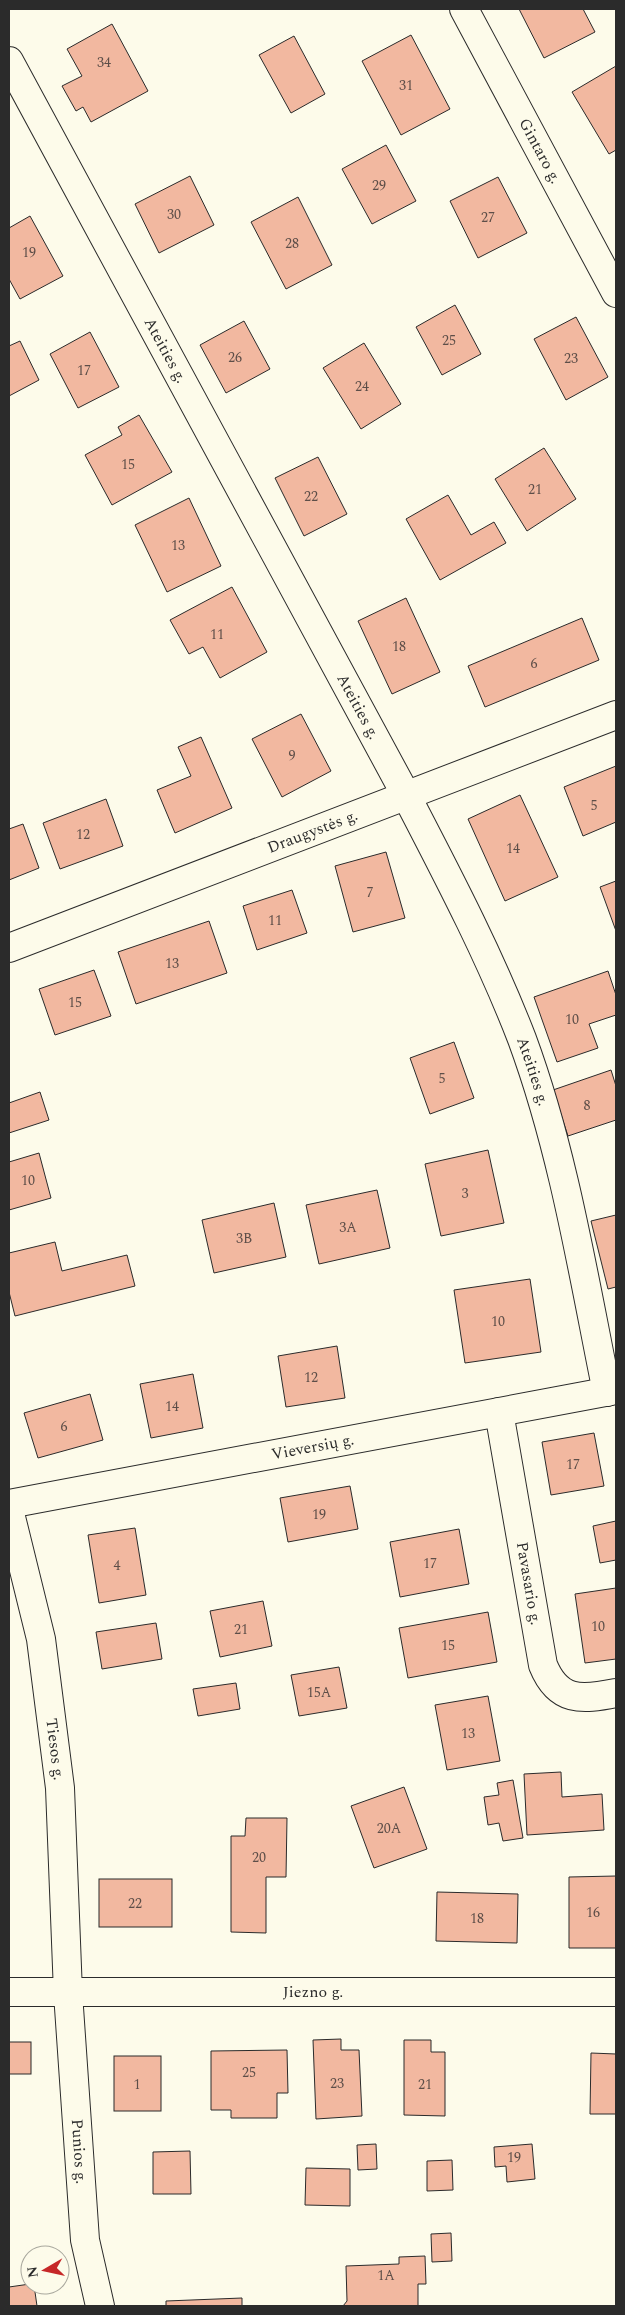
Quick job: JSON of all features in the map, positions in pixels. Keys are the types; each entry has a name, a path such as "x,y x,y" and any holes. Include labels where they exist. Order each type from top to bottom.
{"street":[{"name":"Gintaro g.","path":"464,9 616,293"},
{"name":"Ateities g.","path":"9,61 407,797 470,920 522,1040 558,1156 612,1391"},
{"name":"Draugystės g.","path":"9,948 407,797 616,715"},
{"name":"Vieversių g.","path":"9,1504 612,1391"},
{"name":"Pavasario g.","path":"499,1412 543,1665 549,1681 564,1694 594,1697 616,1693"},
{"name":"Tiesos g.","path":"9,1509 41,1639 60,1788 68,1993"},
{"name":"Jiezno g.","path":"9,1992 616,1992"},
{"name":"Punios g.","path":"68,1993 85,2240 100,2306"}],"building":[{"path":"519,9 583,9 595,32 544,58"},
{"path":"112,24 148,91 91,122 83,107 76,111 62,86 82,76 67,49"},
{"path":"411,35 450,109 401,135 362,61"},
{"path":"294,36 325,94 291,113 259,55"},
{"path":"616,66 616,150 609,154 572,92"},
{"path":"386,145 416,201 372,224 342,169"},
{"path":"190,176 214,225 159,253 135,204"},
{"path":"498,177 527,233 478,258 450,201"},
{"path":"298,197 332,265 286,289 251,222"},
{"path":"30,216 63,276 20,299 9,279 9,228"},
{"path":"455,305 481,354 442,375 416,327"},
{"path":"576,317 608,377 566,400 534,339"},
{"path":"244,321 270,369 226,393 200,345"},
{"path":"90,332 119,387 78,408 50,354"},
{"path":"20,341 39,380 9,396 9,346"},
{"path":"364,343 401,404 361,429 323,368"},
{"path":"139,415 172,472 112,505 85,455 122,435 118,427"},
{"path":"544,448 576,499 527,531 495,479"},
{"path":"318,457 347,514 304,536 275,478"},
{"path":"448,495 471,535 494,522 506,543 440,580 406,519"},
{"path":"189,498 221,566 167,592 135,525"},
{"path":"232,587 267,652 220,678 203,647 189,654 170,620"},
{"path":"406,598 440,672 392,694 358,621"},
{"path":"582,618 599,660 485,707 468,666"},
{"path":"301,714 331,771 282,797 252,739"},
{"path":"201,737 232,808 175,833 157,790 191,776 178,747"},
{"path":"616,766 616,822 583,836 564,787"},
{"path":"520,795 558,877 505,901 468,819"},
{"path":"106,799 123,846 60,869 43,823"},
{"path":"23,824 39,868 9,880 9,829"},
{"path":"386,852 405,918 353,932 335,866"},
{"path":"616,881 616,931 600,887"},
{"path":"292,890 307,933 257,950 243,906"},
{"path":"209,921 227,973 136,1004 118,952"},
{"path":"94,970 111,1016 55,1035 39,989"},
{"path":"608,971 616,995 616,1015 589,1024 598,1048 557,1062 534,997"},
{"path":"454,1042 474,1098 430,1114 410,1058"},
{"path":"611,1070 616,1086 616,1120 568,1136 553,1090"},
{"path":"40,1092 49,1120 9,1133 9,1103"},
{"path":"488,1150 504,1223 441,1236 425,1164"},
{"path":"39,1153 51,1198 9,1210 9,1162"},
{"path":"377,1190 390,1248 319,1264 306,1205"},
{"path":"274,1203 286,1257 214,1273 202,1220"},
{"path":"616,1215 616,1287 608,1289 591,1221"},
{"path":"55,1242 62,1271 127,1255 135,1286 15,1316 9,1292 9,1253"},
{"path":"530,1279 541,1352 465,1363 454,1290"},
{"path":"337,1346 345,1398 286,1407 278,1356"},
{"path":"193,1374 203,1428 151,1438 140,1384"},
{"path":"90,1394 103,1440 38,1458 24,1413"},
{"path":"594,1433 604,1486 551,1495 542,1442"},
{"path":"350,1486 358,1529 288,1542 280,1498"},
{"path":"616,1521 616,1560 600,1563 593,1526"},
{"path":"135,1528 146,1595 99,1603 88,1535"},
{"path":"459,1529 469,1584 400,1597 390,1542"},
{"path":"616,1588 616,1659 585,1663 575,1594"},
{"path":"263,1601 272,1646 220,1657 210,1611"},
{"path":"488,1612 497,1662 408,1678 399,1628"},
{"path":"156,1623 162,1659 102,1669 96,1632"},
{"path":"339,1667 347,1708 299,1716 291,1675"},
{"path":"236,1683 240,1709 198,1716 193,1689"},
{"path":"488,1696 500,1761 447,1770 435,1705"},
{"path":"561,1772 562,1797 602,1794 604,1830 527,1835 524,1774"},
{"path":"513,1780 523,1838 503,1841 499,1823 488,1825 484,1797 499,1795 497,1783"},
{"path":"404,1787 427,1849 374,1868 351,1806"},
{"path":"246,1818 287,1818 286,1877 266,1877 266,1933 231,1932 231,1836 245,1836"},
{"path":"616,1876 616,1948 569,1948 569,1877"},
{"path":"99,1879 172,1879 172,1927 99,1927"},
{"path":"437,1892 518,1894 517,1943 436,1941"},
{"path":"341,2039 341,2050 359,2050 362,2116 316,2119 313,2040"},
{"path":"404,2040 431,2040 431,2052 445,2052 445,2116 404,2115"},
{"path":"9,2042 31,2042 31,2074 9,2074"},
{"path":"287,2050 288,2093 277,2093 277,2118 231,2118 231,2110 211,2110 211,2051"},
{"path":"591,2053 616,2054 616,2114 590,2114"},
{"path":"114,2056 161,2056 161,2111 114,2111"},
{"path":"376,2144 377,2169 358,2170 357,2145"},
{"path":"532,2144 535,2179 507,2182 506,2166 495,2167 494,2147"},
{"path":"190,2151 191,2194 153,2194 153,2152"},
{"path":"452,2160 453,2190 427,2191 427,2161"},
{"path":"306,2168 350,2169 350,2206 305,2205"},
{"path":"451,2233 452,2261 432,2262 431,2234"},
{"path":"425,2256 426,2284 418,2284 418,2306 343,2306 347,2301 346,2266 399,2264 399,2257"},
{"path":"20,2285 20,2295 35,2295 37,2306 9,2306 9,2287"},
{"path":"242,2298 242,2306 166,2306 166,2301"}]}
